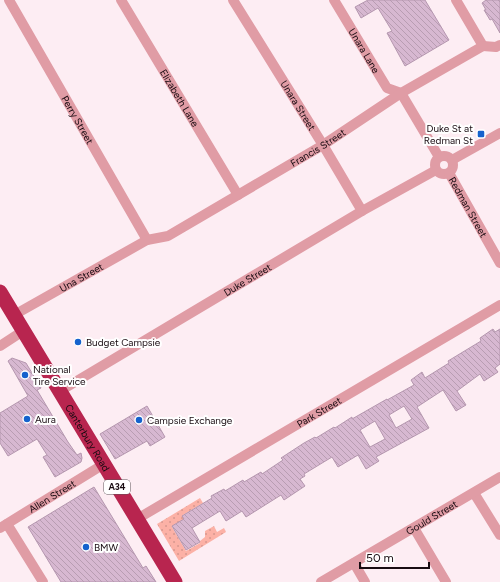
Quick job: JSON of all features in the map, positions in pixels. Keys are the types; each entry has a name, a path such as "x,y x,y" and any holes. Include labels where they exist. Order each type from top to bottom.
{"highway":[{"name":"Canterbury Road","path":"0,292 175,582"}],"street":[{"name":"Perry Street","path":"8,0 147,240"},
{"name":"Elizabeth Lane","path":"121,0 238,195"},
{"name":"Unara Street","path":"233,0 362,211"},
{"name":"Unara Lane","path":"334,0 387,88 402,93"},
{"path":"456,0 483,46 496,47 500,45"},
{"name":"Francis Street","path":"147,240 168,236 323,145 402,93 483,46"},
{"path":"402,93 439,157"},
{"path":"452,160 500,132"},
{"path":"439,157 445,156 452,160"},
{"path":"439,157 435,164 436,170 441,174 449,173 452,168 452,160"},
{"name":"Duke Street","path":"60,391 362,211 436,170"},
{"name":"Redman Street","path":"449,173 500,263"},
{"name":"Una Street","path":"14,315 147,240"},
{"name":"Park Street","path":"137,519 500,305"},
{"path":"0,346 24,331"},
{"name":"Allen Street","path":"3,526 104,464"},
{"name":"Gould Street","path":"321,582 500,477"},
{"path":"474,493 500,535"},
{"path":"3,526 42,582"},
{"path":"414,528 446,582"},
{"path":"354,563 365,582"}],"shaded area":[{"path":"200,498 203,503 183,515 185,519 172,527 186,551 200,543 200,541 205,537 205,531 214,526 217,532 224,528 226,532 179,561 157,524"}],"building":[{"path":"368,0 425,0 449,40 405,66 387,33 392,31 378,8 361,18 355,7"},
{"path":"486,0 500,0 500,33 492,19 490,20 484,10 486,10 482,3"},
{"path":"493,329 495,332 500,329 500,364 495,368 498,372 484,381 480,374 457,391 466,405 456,411 443,390 417,407 429,428 376,457 379,461 366,469 358,455 338,467 332,457 304,474 305,476 300,479 305,486 284,500 281,495 246,517 242,511 226,521 220,511 192,528 200,542 186,550 172,526 184,519 182,516 224,489 225,491 243,480 244,482 261,472 262,474 283,460 281,458 304,443 414,385 411,380 422,372 425,378 449,363 448,361 481,341 480,338","holes":["404,406 412,419 396,428 389,415","375,421 385,439 370,447 360,430"]},
{"path":"12,358 26,363 41,388 37,390 68,442 77,455 81,453 81,462 55,477 43,457 47,455 37,439 8,456 0,443 0,413 28,396 8,361"},
{"name":"Campsie Exchange","path":"147,406 165,437 150,446 147,441 115,459 100,434"},
{"name":"BMW","path":"94,487 143,568 146,566 156,582 61,582 28,527"}],"place":[{"name":"Duke St at Redman St","path":"481,134"},
{"name":"Budget Campsie","path":"78,342"},
{"name":"National Tire Service","path":"25,375"},
{"name":"Aura","path":"27,419"},
{"name":"Campsie Exchange","path":"139,420"},
{"name":"BMW","path":"86,547"}]}
